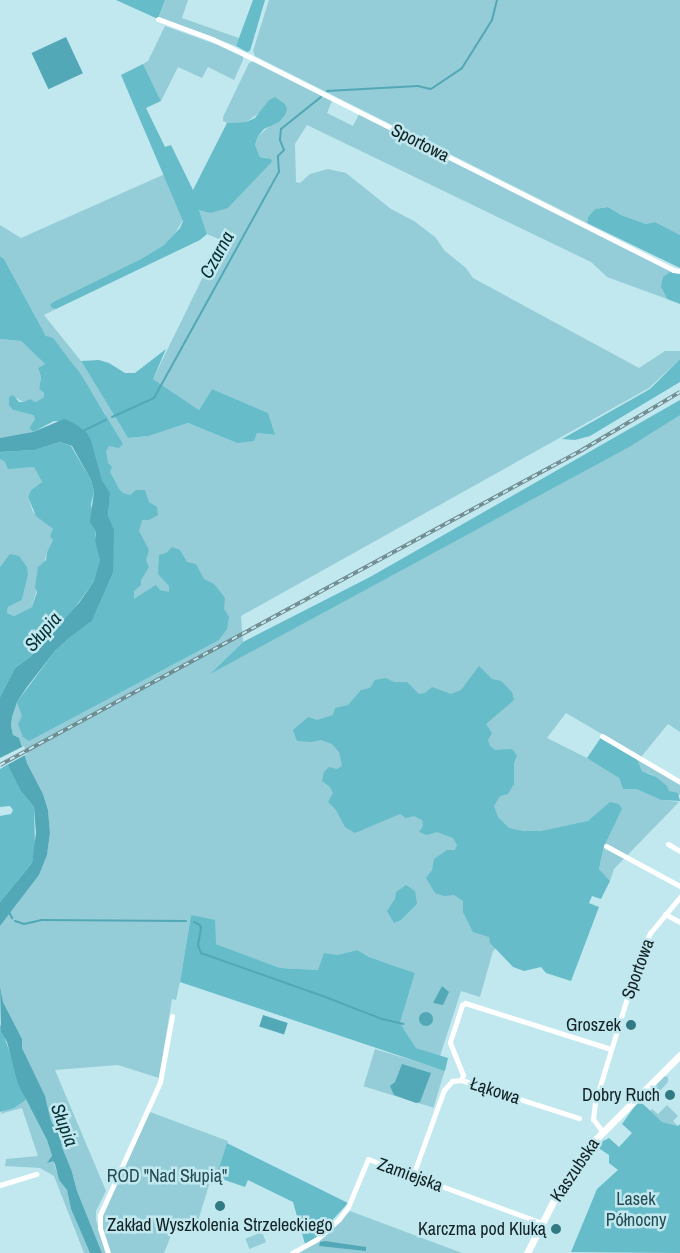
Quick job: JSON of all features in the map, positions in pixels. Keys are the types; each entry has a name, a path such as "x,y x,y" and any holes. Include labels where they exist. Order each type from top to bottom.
{"main road":[{"name":"Kaszubska","path":"527,1253 564,1180 585,1150 680,1055"}],"street":[{"name":"Sportowa","path":"158,19 212,39 250,57 673,270 680,271"},
{"path":"602,736 680,782"},
{"path":"668,844 680,851"},
{"path":"606,846 680,886"},
{"name":"Sportowa","path":"602,1131 593,1119 593,1111 645,941 680,897"},
{"path":"665,914 680,922"},
{"path":"461,1080 463,1075 450,1042 462,1005 465,1003 611,1049"},
{"path":"108,1253 100,1228 100,1215 160,1082 166,1058 172,1016"},
{"name":"Łąkowa","path":"412,1175 444,1090 452,1081 461,1080 579,1118"},
{"name":"Zamiejska","path":"292,1253 317,1239 339,1219 348,1207 368,1159 542,1223"},
{"path":"0,1185 36,1174"}],"green space":[{"path":"116,0 165,0 158,19"},
{"path":"165,0 188,0 182,18 239,38 236,46 159,17"},
{"path":"253,0 265,0 250,51 247,52 236,46"},
{"path":"269,0 680,0 680,235 655,222 646,224 621,215 608,207 595,209 588,217 587,223 255,56 253,51"},
{"path":"165,26 243,56 234,80 208,67 202,78 178,67 161,101 143,64 148,61"},
{"path":"254,61 332,101 327,113 353,126 359,114 673,270 661,287 667,299 607,277 591,262 307,125 295,144 296,182 300,183 310,174 328,169 346,173 391,209 414,221 435,237 445,251 466,268 473,278 639,368 665,351 680,351 680,359 649,388 241,616 243,642 212,672 575,476 680,414 680,732 668,724 641,757 566,713 547,738 595,762 619,778 623,789 636,789 661,800 679,802 614,869 610,881 599,869 604,846 582,871 493,951 480,997 461,991 440,1056 416,1048 400,1023 415,973 369,957 357,950 337,955 318,970 280,968 216,944 191,915 176,1000 172,999 159,1078 118,1065 55,1070 106,1191 96,1211 96,1220 106,1253 102,1253 77,1191 55,1126 51,1121 46,1100 22,1048 22,1039 3,1002 0,986 0,926 39,875 47,855 50,833 48,810 43,794 13,735 12,717 17,702 68,639 92,621 113,574 109,511 91,446 91,441 106,415 74,365 59,346 46,336 4,259 0,256 0,225 21,238 165,174 183,220 174,235 164,245 141,259 53,302 51,307 56,309 44,315 81,361 128,438 149,436 188,423 237,443 257,433 274,435 268,413 212,389 199,410 153,379 221,240 207,234 199,210 228,208 272,162 267,158 260,157 255,145 258,136 271,125 261,112 246,122 227,123 223,121 223,117 249,63"},
{"path":"143,64 161,101 146,108 165,147 171,145 193,190 227,123 246,122 255,118 269,100 275,97 285,104 287,109 285,115 279,122 264,129 258,136 255,145 260,157 271,159 272,162 228,208 210,213 199,210 207,234 200,240 56,309 52,308 50,305 53,302 141,259 164,245 180,228 183,221 121,75"},
{"path":"608,207 621,215 646,224 655,222 680,235 680,268 587,223 588,217 595,209"},
{"path":"0,256 4,259 46,336 53,338 80,373 123,444 119,448 109,446 106,451 108,463 112,467 110,472 119,489 123,493 130,495 136,490 145,490 149,502 157,507 158,515 149,520 142,520 139,531 149,550 146,560 149,567 141,580 141,585 134,591 134,599 156,585 160,590 169,592 169,586 158,574 159,555 166,553 172,547 180,550 187,562 196,564 204,579 214,584 225,598 224,609 229,617 227,629 219,640 29,741 23,737 18,724 22,716 17,702 55,651 92,621 113,573 108,516 110,493 102,480 91,440 74,423 54,421 33,432 29,428 35,419 33,415 13,410 9,405 9,397 13,395 19,402 30,399 36,402 44,397 44,393 39,389 41,377 38,368 45,364 21,341 0,339"},
{"path":"673,270 680,271 680,304 667,299 661,287 663,277"},
{"path":"0,339 21,341 45,364 38,368 41,377 39,389 44,393 44,397 36,402 30,399 23,402 16,398 13,410 33,415 35,419 29,428 33,432 14,437 0,438"},
{"path":"166,349 153,379 199,410 212,389 268,413 275,435 257,433 254,441 237,443 188,423 149,436 128,438 81,361 99,360 109,363 125,373 135,373"},
{"path":"680,359 680,382 590,436 575,440 562,439 650,389"},
{"path":"680,400 680,415 629,447 210,674 243,642 370,577"},
{"path":"60,442 71,446 91,480 94,492 91,504 100,561 99,569 94,581 74,609 30,657 15,668 0,697 0,567 10,554 19,556 27,567 28,575 22,600 8,607 7,613 14,616 32,607 37,592 35,587 38,567 46,560 47,552 53,540 50,536 53,529 36,516 28,497 31,490 42,482 34,467 8,469 5,462 0,459 0,452 35,450"},
{"path":"0,459 16,468 34,467 42,482 31,490 28,497 33,512 53,529 53,540 47,552 32,607 14,616 7,613 8,607 22,600 28,575 4,562 0,567"},
{"path":"479,666 492,679 501,681 512,692 514,700 486,724 492,733 488,740 490,746 495,750 512,749 517,756 514,763 514,784 508,794 500,796 494,806 498,817 509,828 523,831 541,831 588,821 610,802 619,804 622,809 604,846 599,869 610,881 601,899 592,896 589,903 599,907 571,981 546,973 541,967 524,971 513,967 490,943 489,937 473,932 463,912 463,901 454,895 444,896 435,893 426,878 432,870 434,859 447,850 455,850 457,845 453,838 437,832 427,835 419,832 423,826 422,820 414,816 406,818 400,814 355,833 345,827 336,810 328,802 333,793 330,787 322,781 324,772 329,767 337,769 342,766 339,752 332,744 321,740 311,742 297,741 293,730 308,717 317,720 333,715 335,708 348,705 361,690 370,688 375,680 386,678 394,682 407,682 419,694 425,693 432,687 451,694 461,690"},
{"path":"602,736 637,759 642,771 656,777 667,786 669,791 678,793 680,801 661,800 636,789 623,789 619,778 587,758"},
{"path":"637,759 680,784 680,795 669,791 664,784 651,774 642,771"},
{"path":"8,764 20,790 34,807 35,846 32,863 0,902 0,816 11,814 13,810 10,806 0,807 0,769"},
{"path":"406,885 415,891 417,904 401,920 394,923 387,911 395,899 396,892"},
{"path":"191,915 215,920 216,944 280,968 318,970 324,953 337,955 357,950 369,957 415,973 400,1023 416,1048 448,1058 445,1071 180,982"},
{"path":"0,1024 26,1100 14,1108 0,1112"},
{"path":"375,1049 445,1070 433,1108 364,1086"},
{"path":"664,1076 668,1077 668,1082 651,1101 645,1101 642,1097"},
{"path":"26,1100 47,1140 59,1180 67,1190 71,1209 90,1253 84,1253 54,1176 40,1168 5,1166 6,1159 38,1156 22,1108 0,1114 5,1109 14,1108"},
{"name":"Lasek Północny","path":"637,1103 643,1104 662,1122 678,1126 680,1124 680,1253 571,1252 597,1189 618,1170 609,1163 609,1155 597,1147 609,1138 619,1147 632,1133 622,1124"},
{"path":"667,1105 678,1116 673,1121 678,1126 662,1122 650,1111 652,1109 658,1114"},
{"name":"ROD \"Nad Słupią\"","path":"150,1112 228,1141 216,1177 210,1182 197,1224 178,1218 164,1253 111,1253 102,1226 102,1217"},
{"path":"227,1143 348,1203 317,1237 305,1244 293,1202 248,1180 245,1187 216,1177"},
{"path":"350,1211 462,1253 299,1253 325,1237"},
{"path":"262,1232 266,1242 249,1249 245,1239"}],"shaded area":[{"path":"66,37 83,73 48,89 32,53"},
{"path":"64,419 74,423 87,433 91,440 102,480 110,493 108,516 114,530 113,573 92,621 55,651 17,702 12,717 13,735 19,738 27,763 43,794 48,810 50,833 47,855 39,875 0,926 0,902 32,863 36,833 34,807 20,790 8,765 0,762 0,697 15,668 30,657 79,603 94,581 100,561 95,540 96,531 90,522 94,492 91,480 72,446 60,442 35,450 0,452 0,438 33,432"},
{"path":"0,986 3,1002 22,1039 22,1048 45,1096 51,1121 60,1135 62,1147 77,1191 102,1253 90,1253 71,1209 67,1190 59,1180 55,1164 53,1161 47,1163 52,1156 47,1140 18,1084 7,1042 1,1031"},
{"path":"442,986 449,992 443,1005 433,1003"},
{"path":"423,1012 429,1012 433,1019 429,1026 423,1026 419,1022 419,1016"},
{"path":"263,1015 288,1023 284,1034 259,1026"},
{"path":"402,1064 431,1073 420,1102 416,1103 394,1095 390,1086 395,1082"},
{"path":"325,1241 366,1247 366,1251 319,1246 320,1242"}],"pier":[{"path":"24,746 27,754 7,765 0,765 0,758"}],"waterway":[{"name":"Czarna","path":"327,91 418,86 431,89 462,68 492,20 497,0"},
{"name":"Czarna","path":"112,417 154,398 279,172 278,156 284,150 280,140 281,129 321,97"},
{"name":"Czarna","path":"81,432 106,420"},
{"path":"9,912 12,918"},
{"path":"15,921 24,924 41,920 186,921"},
{"path":"194,922 200,925 201,928 198,945 201,953 382,1019 403,1024"}],"railway":[{"path":"0,765 582,450 680,392"}],"place":[{"name":"Groszek","path":"631,1025"},
{"name":"Dobry Ruch","path":"670,1095"},
{"name":"Zakład Wyszkolenia Strzeleckiego","path":"220,1206"},
{"name":"Karczma pod Kluką","path":"556,1229"}],"water label":[{"name":"Słupia","path":"43,632"},
{"name":"Słupia","path":"64,1125"}]}
